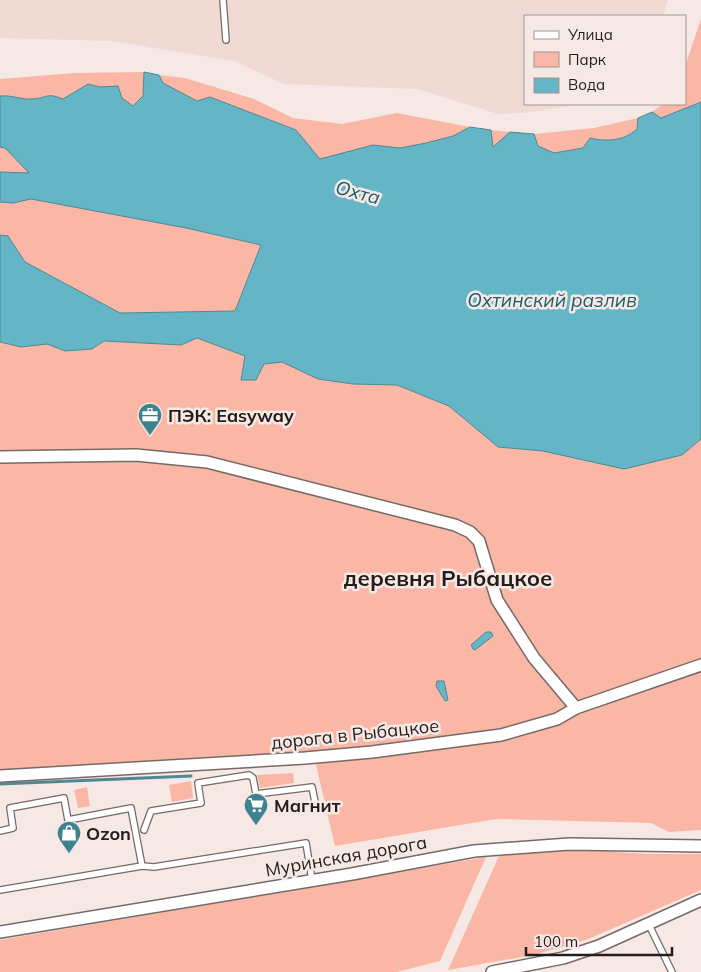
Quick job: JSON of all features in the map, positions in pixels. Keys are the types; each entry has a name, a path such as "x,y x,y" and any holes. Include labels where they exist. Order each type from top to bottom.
{"street":[{"path":"0,457 136,455 207,462 454,525 470,532 479,541 497,600 534,658 576,708"},
{"name":"дорога в Рыбацкое","path":"0,776 372,752 501,735 557,719 576,708 701,665"},
{"name":"Муринская дорога","path":"0,932 490,849 569,844 701,846"},
{"path":"492,972 507,971 563,958 599,946 701,900"}],"lane":[{"path":"223,0 226,40"},
{"path":"144,830 151,811 201,803 198,783 249,776 253,778 256,794 312,787 315,802"},
{"path":"0,831 13,828 10,808 64,798 68,820 131,808 142,866"},
{"path":"0,890 142,866 154,867 306,843 312,880"},
{"path":"649,925 672,972"}],"shaded area":[{"path":"0,0 668,0 663,15 524,15 524,105 576,105 524,113 498,114 417,89 284,84 234,61 111,41 0,38"}],"green space":[{"path":"701,19 701,102 661,118 652,112 662,105 686,105 686,63"},
{"path":"144,72 143,96 133,106 122,98 118,86 100,87 88,84 63,99 50,96 28,99 0,96 0,79 75,73"},
{"path":"159,75 185,78 254,99 293,118 342,124 397,113 470,127 453,136 426,143 399,148 373,145 320,159 296,130 210,97 197,101 162,83"},
{"path":"638,118 637,129 627,136 609,140 590,138 583,148 554,153 538,146 534,134 594,128"},
{"path":"491,130 510,132 493,147"},
{"path":"0,147 5,148 30,173 0,172"},
{"path":"31,198 186,228 261,245 235,311 120,313 25,262 8,236 0,235 0,202 13,203"},
{"path":"197,338 245,356 241,380 264,363 282,362 318,379 353,384 397,385 449,406 498,447 543,451 681,455 701,439 701,830 669,832 651,823 496,819 335,846 313,752 0,772 0,342 21,347 47,344 65,351 92,349 104,341 181,345"},
{"path":"293,773 294,783 260,788 257,775"},
{"path":"191,781 193,798 172,802 169,785"},
{"path":"87,787 90,806 78,808 74,790"},
{"path":"577,850 651,854 701,854 701,890 586,940 533,955 448,970 499,856 536,851"},
{"path":"486,857 440,961 397,972 0,972 0,940"}],"water":[{"name":"Охтинский разлив","path":"144,72 159,75 163,83 197,101 210,97 296,130 320,159 373,145 400,148 426,143 453,136 470,127 491,130 493,147 510,132 534,134 538,146 554,153 583,148 590,138 615,140 627,136 637,129 638,118 652,112 661,118 701,102 701,439 682,455 624,469 543,451 498,447 449,406 397,385 353,384 318,379 282,362 264,364 256,380 241,380 245,356 197,338 181,345 104,341 92,349 65,351 47,344 21,347 0,342 0,235 8,236 25,262 120,313 235,311 261,245 186,228 31,199 13,203 0,202 0,172 29,173 5,148 0,147 0,96 28,99 50,96 63,99 88,84 100,87 118,86 122,98 133,106 143,96"},
{"path":"486,632 491,632 493,636 475,650 473,649 471,645"},
{"path":"437,681 444,681 448,700 445,701 436,686"}],"waterway":[{"path":"0,784 191,776"}],"place":[{"name":"ПЭК: Easyway","path":"150,436"},
{"name":"Магнит","path":"256,826"},
{"name":"Ozon","path":"69,854"}],"district":[{"name":"деревня Рыбацкое","path":"448,578"}],"water label":[{"name":"Охта","path":"358,192"}]}
